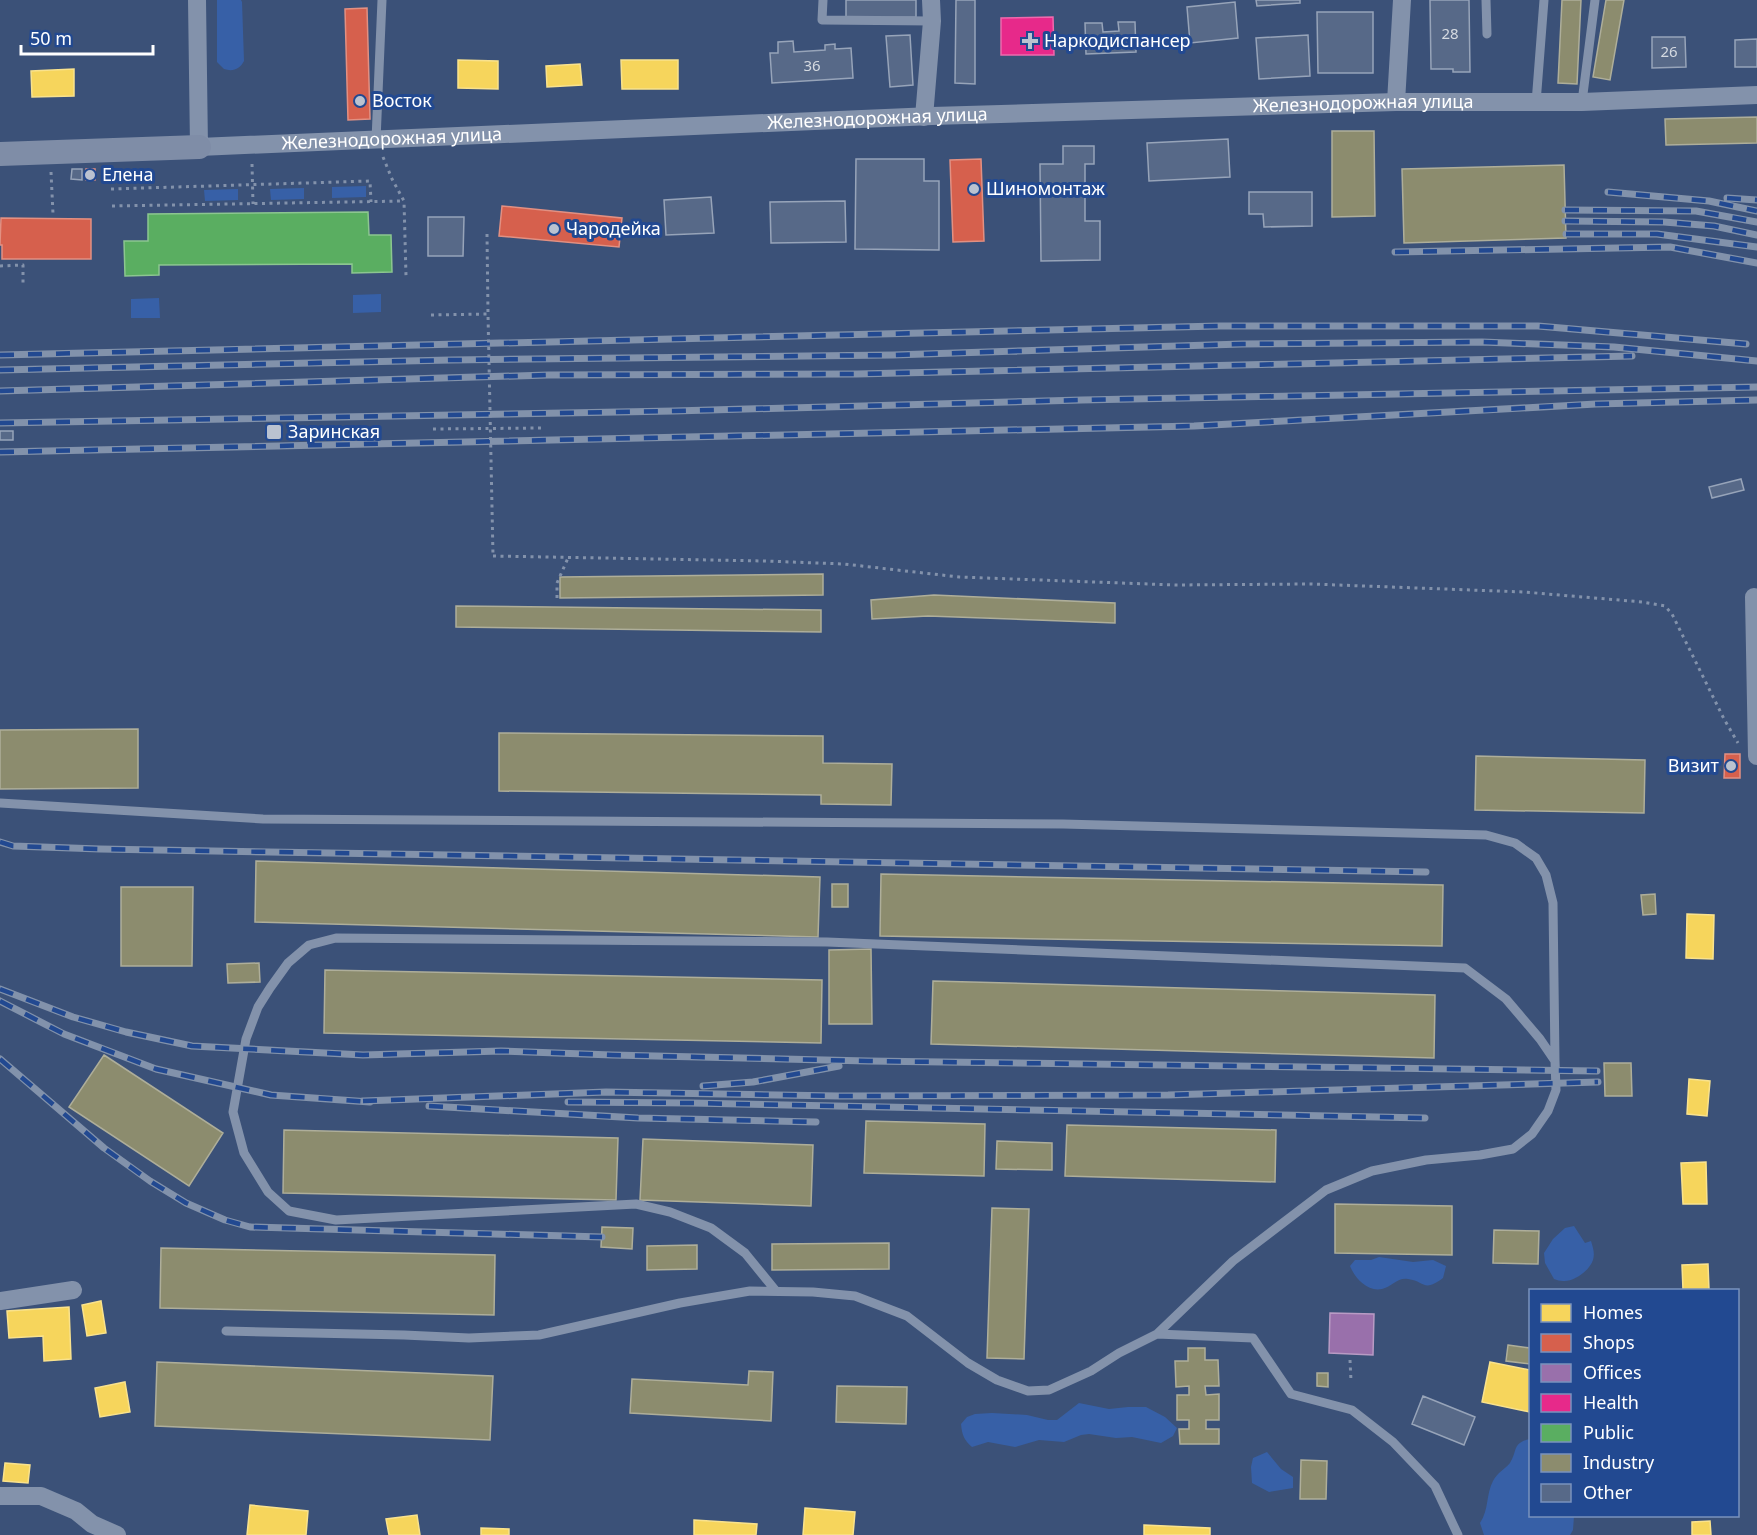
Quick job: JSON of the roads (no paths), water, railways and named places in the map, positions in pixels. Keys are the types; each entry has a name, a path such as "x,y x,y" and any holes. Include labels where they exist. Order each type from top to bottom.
{"street":[{"path":"197,0 199,147"},
{"path":"924,117 932,21 931,0"},
{"path":"1396,102 1402,0"},
{"name":"Железнодорожная улица","path":"0,154 924,117 1396,102 1536,103 1757,95"},
{"path":"1754,597 1757,756"},
{"path":"0,1301 73,1290"},
{"path":"0,1496 40,1496 76,1511 92,1524 117,1535"}],"lane":[{"path":"376,140 382,0"},
{"path":"823,0 822,20 932,21"},
{"path":"1486,0 1487,34"},
{"path":"1536,103 1544,0"},
{"path":"1582,102 1595,0"},
{"path":"0,803 263,819 1063,824 1486,835 1515,843 1536,858 1546,875 1554,903 1556,1090 1548,1111 1532,1134 1513,1149 1480,1155 1426,1160 1372,1171 1326,1190 1233,1261 1157,1334 1119,1353 1091,1371 1049,1390 1028,1391 997,1380 968,1363 907,1316 855,1296 813,1292 750,1291 680,1303 539,1335 469,1338 225,1331"},
{"path":"776,1291 745,1253 711,1228 670,1212 636,1204 336,1220 289,1210 268,1192 244,1153 233,1112 246,1039 258,1007 288,963 309,945 336,938 826,942 1442,967 1465,968 1506,999 1540,1039 1555,1061"},
{"path":"1157,1334 1252,1338 1291,1394 1352,1410 1393,1442 1435,1486 1458,1535"}],"railway":[{"path":"1608,192 1709,201 1757,211"},
{"path":"1727,198 1757,200"},
{"path":"1565,210 1696,211 1757,222"},
{"path":"1565,221 1664,222 1714,226 1757,235"},
{"path":"1566,234 1657,234 1757,247"},
{"path":"1395,252 1670,247 1757,263"},
{"path":"0,355 1219,326 1538,326 1746,344"},
{"path":"0,370 451,360 893,355 1242,344 1482,342 1614,347 1757,361"},
{"path":"0,391 548,375 857,374 1632,356"},
{"path":"0,423 674,411 1082,400 1757,387"},
{"path":"0,452 1194,426 1596,404 1757,400"},
{"path":"0,842 13,846 100,849 1426,872"},
{"path":"0,989 73,1017 126,1032 192,1046 363,1055 501,1051 868,1061 1597,1071"},
{"path":"0,1001 64,1034 156,1069 271,1095 370,1102"},
{"path":"0,1059 104,1148 150,1181 186,1203 225,1220 250,1227 602,1237"},
{"path":"703,1086 753,1082 839,1066"},
{"path":"363,1101 606,1092 840,1096 1168,1095 1598,1082"},
{"path":"568,1102 1425,1118"},
{"path":"429,1106 638,1118 816,1122"}],"place":[{"name":"Наркодиспансер","path":"1030,41"},
{"name":"Восток","path":"360,101"},
{"name":"Елена","path":"90,175"},
{"name":"Шиномонтаж","path":"974,189"},
{"name":"Чародейка","path":"554,229"},
{"name":"Заринская","path":"274,432"},
{"name":"Визит","path":"1731,766"}]}
